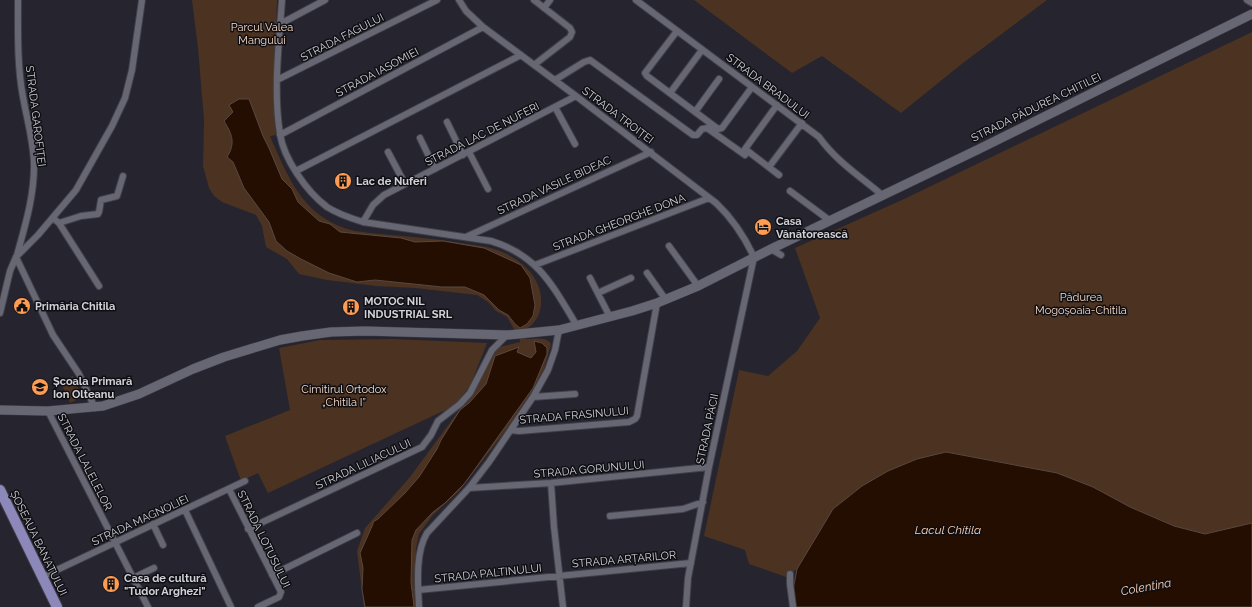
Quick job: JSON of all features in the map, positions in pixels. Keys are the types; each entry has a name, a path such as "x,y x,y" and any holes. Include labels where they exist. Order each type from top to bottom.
{"main road":[{"name":"STRADA PĂDUREA CHITILEI","path":"0,410 48,411 95,408 139,394 193,369 229,355 280,340 302,336 331,332 365,331 507,336 559,330 610,318 666,300 698,286 829,220 882,196 1252,14"},
{"name":"ȘOSEAUA BANATULUI","path":"0,490 57,607"},
{"name":"ȘOSEAUA BANATULUI","path":"0,504 50,607"}],"street":[{"name":"STRADA GAROFIȚEI","path":"0,314 10,271 16,257 32,196 34,167 33,152 22,96 19,59 18,0"},
{"path":"95,408 79,374 53,335 16,257 53,218 76,190 112,126 124,98 132,70 142,0"},
{"path":"282,0 277,80 280,135 286,152 296,171 310,191 327,207 350,218 363,222 466,237 491,242 510,248 535,265 556,291 577,326"},
{"path":"280,24 325,0"},
{"name":"STRADA FAGULUI","path":"277,80 437,0"},
{"name":"STRADA TROIȚEI","path":"459,0 466,11 483,27 651,152 721,207 750,248 754,257"},
{"path":"534,0 570,28 572,32 570,37 534,64"},
{"path":"544,8 550,0"},
{"name":"STRADA BRADULUI","path":"636,0 820,137 836,158 882,196"},
{"path":"1247,0 1252,3"},
{"name":"STRADA IASOMIEI","path":"280,135 483,27"},
{"path":"677,31 645,74 695,112 720,129 752,87"},
{"path":"670,93 702,50"},
{"path":"296,171 521,55"},
{"path":"555,80 584,62 590,60 693,135 697,135 702,129 707,128 745,155"},
{"path":"695,112 719,79"},
{"name":"STRADA LAC DE NUFERI","path":"363,222 373,205 380,197 576,96"},
{"path":"777,105 745,149 779,175"},
{"path":"555,107 575,144"},
{"path":"447,122 463,155"},
{"path":"769,167 802,123"},
{"path":"420,138 435,169"},
{"path":"388,152 405,184"},
{"path":"469,152 488,189"},
{"name":"STRADA VASILE BIDEAC","path":"466,237 651,152"},
{"path":"59,223 81,216 98,214 101,200 115,198 118,195 123,176"},
{"path":"790,191 829,220"},
{"name":"STRADA GHEORGHE DONA","path":"535,265 709,198"},
{"path":"53,218 59,223 99,286"},
{"path":"21,239 30,243"},
{"path":"669,246 698,286"},
{"path":"770,249 781,255"},
{"name":"STRADA PĂCII","path":"686,607 688,578 709,467 754,257"},
{"path":"647,273 666,300"},
{"path":"590,278 610,318"},
{"path":"598,293 631,278"},
{"name":"STRADA FRASINULUI","path":"511,430 519,431 629,422 635,419 637,416 657,303"},
{"path":"419,607 418,590 420,547 422,540 469,488 511,430 548,370 555,350 559,330"},
{"name":"STRADA LILIACULUI","path":"248,529 422,447 429,438 438,421 460,404 470,393 492,350 507,336"},
{"path":"532,397 575,394"},
{"name":"STRADA LALELELOR","path":"48,411 148,607"},
{"name":"STRADA GORUNULUI","path":"469,488 551,483 709,467"},
{"name":"STRADA MAGNOLIEI","path":"42,577 246,481"},
{"path":"551,483 563,607"},
{"name":"STRADA LOTUSULUI","path":"229,489 281,594 258,607"},
{"path":"610,516 682,509 703,502"},
{"path":"185,510 231,607"},
{"path":"153,524 164,545"},
{"path":"272,575 357,534"},
{"name":"STRADA ARȚARILOR","path":"560,575 691,563"},
{"path":"133,578 154,568"},
{"path":"790,574 793,607"},
{"name":"STRADA PALTINULUI","path":"418,590 560,575"}],"green space":[{"name":"Parcul Valea Mangului","path":"192,0 277,0 273,101 276,135 270,136 284,168 300,196 323,217 337,225 355,231 439,240 491,248 516,259 530,271 539,287 541,296 540,311 536,320 525,330 526,339 543,339 549,341 551,344 544,369 529,396 509,426 459,491 432,516 419,534 416,548 415,583 417,607 364,607 357,551 365,528 410,477 460,409 495,348 520,342 520,330 514,329 507,317 496,311 488,302 477,295 415,288 376,286 327,280 299,274 287,259 266,247 262,226 256,215 222,202 214,196 209,188 203,166 204,120"},
{"path":"694,0 1047,0 963,63 901,113 822,56 792,73"},
{"name":"Pădurea Mogoșoaia-Chitila","path":"1252,32 1252,523 1205,534 1174,526 1130,507 1093,487 1057,473 946,452 917,459 888,471 862,486 833,509 797,569 786,577 749,564 745,550 704,536 739,370 768,376 797,351 820,318 795,248 904,199"},
{"name":"Cimitirul Ortodox „Chitila I”","path":"392,339 487,343 470,386 454,406 268,493 258,473 241,481 225,436 290,410 279,348 320,340"},
{"path":"73,376 82,397 70,403 60,381"}],"water":[{"path":"239,99 249,99 282,179 292,189 298,202 319,221 330,224 340,232 401,238 415,242 443,241 484,248 521,265 530,278 535,305 533,316 527,324 520,328 508,315 499,310 484,295 465,287 442,287 375,280 357,282 329,273 287,251 276,241 269,222 244,188 233,162 227,157 230,152 232,139 224,121 233,112 229,105"},
{"path":"534,341 542,343 547,348 547,354 533,388 464,484 445,503 433,512 416,530 412,540 411,582 414,607 365,607 362,589 363,568 360,553 373,522 405,493 419,477 460,410 469,403 486,384 495,356 519,347 517,352 531,358 536,352"},
{"name":"Lacul Chitila","path":"946,452 1057,473 1093,487 1130,507 1174,526 1205,534 1252,523 1252,607 796,607 793,590 797,569 833,509 862,486 888,471 917,459"}],"place":[{"name":"Lac de Nuferi","path":"343,181"},
{"name":"Casa Vânătorească","path":"763,227"},
{"name":"Primăria Chitila","path":"22,306"},
{"name":"MOTOC NIL INDUSTRIAL SRL","path":"351,307"},
{"name":"Școala Primară Ion Olteanu","path":"40,387"},
{"name":"Casa de cultură \"Tudor Arghezi\"","path":"111,584"}],"water label":[{"name":"Colentina","path":"1146,587"}]}
